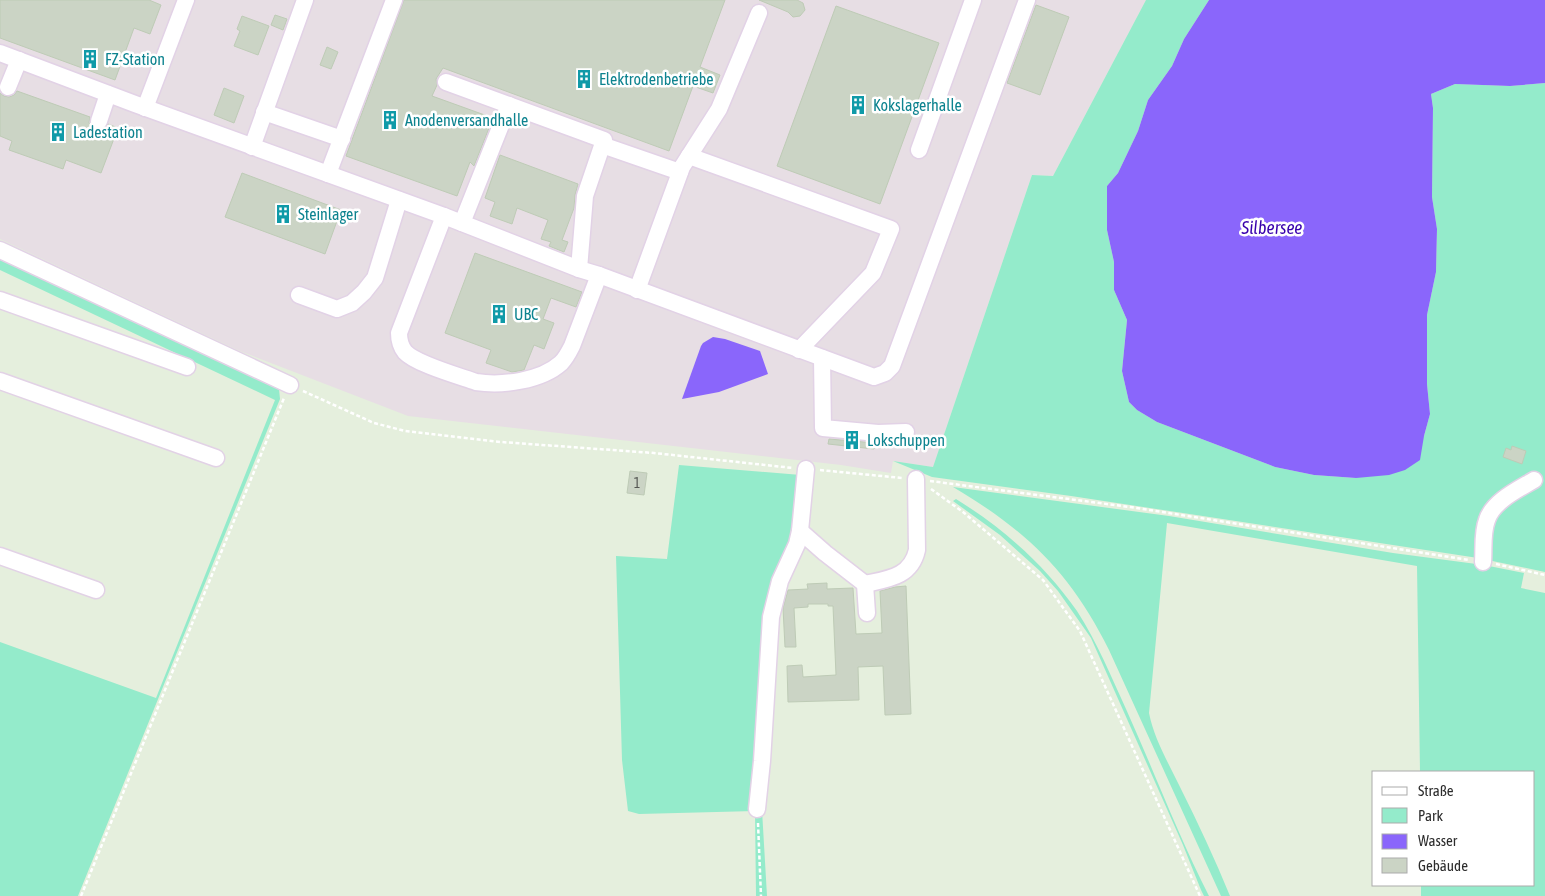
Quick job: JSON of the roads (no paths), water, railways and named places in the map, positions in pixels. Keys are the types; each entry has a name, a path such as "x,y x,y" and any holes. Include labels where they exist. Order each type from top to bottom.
{"lane":[{"path":"145,108 186,0"},
{"path":"252,147 305,0"},
{"path":"328,174 394,0"},
{"path":"919,150 973,0"},
{"path":"0,53 874,377 885,373 892,366 1027,0"},
{"path":"637,290 680,172 719,109 759,13"},
{"path":"8,88 18,60"},
{"path":"446,82 604,140 585,196 579,269"},
{"path":"99,121 108,94"},
{"path":"462,223 509,105"},
{"path":"264,112 342,139"},
{"path":"602,145 680,172"},
{"path":"689,156 891,229 873,273 799,350"},
{"path":"299,295 337,309 352,303 364,292 375,278 400,200"},
{"path":"444,216 399,333 402,348 417,360 476,382 484,383 517,381 546,372 563,361 570,351 598,275"},
{"path":"0,250 290,385"},
{"path":"0,300 187,368"},
{"path":"822,358 823,428 878,433 906,432"},
{"path":"0,381 216,458"},
{"path":"757,810 771,617 780,581 797,544 806,469"},
{"path":"865,584 892,578 905,571 915,560 917,550 916,479"},
{"path":"1483,562 1484,530 1488,516 1502,502 1534,480"},
{"path":"800,531 865,584 867,613"},
{"path":"0,556 96,590"}],"water":[{"name":"Silbersee","path":"1209,0 1545,0 1545,83 1510,86 1455,84 1431,94 1433,108 1432,197 1437,229 1436,272 1427,315 1427,384 1430,414 1420,460 1405,470 1389,475 1356,478 1314,475 1275,467 1157,422 1137,410 1129,402 1122,371 1127,320 1114,290 1114,262 1107,230 1107,186 1118,173 1138,131 1148,100 1172,66 1184,39"},
{"path":"713,337 725,339 760,351 768,374 719,392 682,399 701,346"}],"place":[{"name":"FZ-Station","path":"90,59"},
{"name":"Elektrodenbetriebe","path":"584,79"},
{"name":"Kokslagerhalle","path":"858,105"},
{"name":"Anodenversandhalle","path":"390,120"},
{"name":"Ladestation","path":"58,132"},
{"name":"Steinlager","path":"283,214"},
{"name":"UBC","path":"499,314"},
{"name":"Lokschuppen","path":"852,440"}]}
